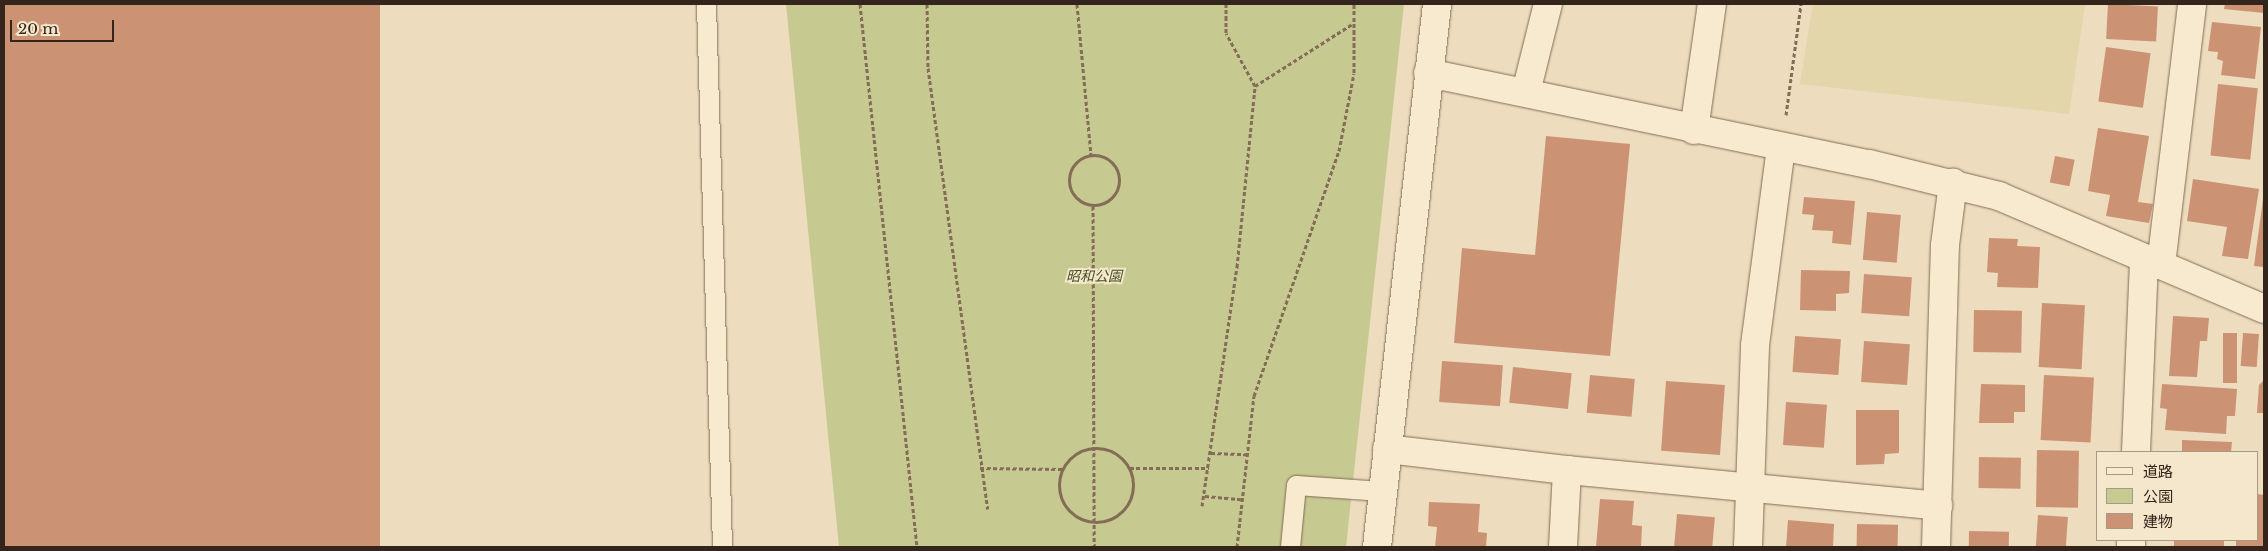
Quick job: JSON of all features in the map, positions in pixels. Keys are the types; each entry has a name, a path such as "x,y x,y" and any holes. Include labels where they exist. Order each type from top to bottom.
{"street":[{"path":"1377,547 1386,448 1428,73 1438,4"},
{"path":"1526,92 1548,4"},
{"path":"1694,130 1712,4"},
{"path":"2136,451 2153,262 2192,4"},
{"path":"1428,73 1526,92 1694,130 1953,183 2053,217 2264,309"},
{"path":"1748,547 1755,345 1781,147"},
{"path":"1936,547 1945,245 1953,183"},
{"path":"1386,448 1566,470 1938,506"},
{"path":"1563,547 1566,470"}],"lane":[{"path":"706,4 722,547"},
{"path":"1290,547 1296,485 1382,491"}],"path":[{"path":"860,4 917,547"},
{"path":"927,4 928,68 980,468 988,510"},
{"path":"1077,4 1091,155"},
{"path":"1202,506 1238,258 1255,86 1226,33 1226,4"},
{"path":"1237,547 1254,396 1340,151 1354,73 1354,4"},
{"path":"1781,147 1801,4"},
{"path":"1255,86 1354,22"},
{"path":"1091,155 1112,163 1118,185 1114,196 1093,206"},
{"path":"1091,155 1073,166 1069,186 1074,196 1093,206"},
{"path":"1093,206 1096,447 1094,547"},
{"path":"1096,447 1116,452 1130,468 1133,494 1128,505 1119,515 1094,522 1072,514 1064,504 1059,481 1062,469 1076,453 1096,447"},
{"path":"1211,453 1246,454"},
{"path":"980,468 1062,469"},
{"path":"1130,468 1209,468"},
{"path":"1204,496 1242,499"}],"shaded area":[{"path":"1813,4 2085,4 2069,114 1800,84"}],"green space":[{"name":"昭和公園","path":"786,4 1404,4 1346,547 839,547"}],"building":[{"path":"4,4 380,4 380,547 4,547"},
{"path":"2108,4 2158,7 2156,42 2106,39"},
{"path":"2225,4 2264,4 2264,13 2224,9"},
{"path":"2212,22 2261,27 2255,79 2221,75 2223,61 2217,59 2218,52 2208,51"},
{"path":"2106,47 2151,53 2143,108 2098,101"},
{"path":"2218,84 2258,88 2250,160 2210,156"},
{"path":"2098,128 2149,136 2138,202 2153,204 2149,223 2106,216 2110,195 2088,191"},
{"path":"1546,136 1630,144 1610,356 1454,343 1462,248 1535,255"},
{"path":"2055,156 2075,160 2069,186 2050,183"},
{"path":"2193,179 2259,189 2248,259 2222,256 2227,227 2187,221"},
{"path":"1804,197 1855,201 1851,245 1832,243 1833,231 1812,230 1814,215 1802,214"},
{"path":"2264,199 2264,267 2254,266"},
{"path":"1867,212 1901,215 1897,263 1863,260"},
{"path":"1989,238 2018,239 2017,246 2040,247 2038,288 1997,287 1998,273 1987,272"},
{"path":"1801,270 1850,271 1849,293 1836,294 1836,311 1800,310"},
{"path":"1864,274 1912,277 1909,316 1861,313"},
{"path":"2042,303 2085,305 2082,369 2039,367"},
{"path":"1974,310 2022,311 2021,353 1973,352"},
{"path":"2173,316 2209,318 2207,341 2200,341 2197,377 2169,376"},
{"path":"2223,333 2237,333 2237,383 2223,383"},
{"path":"2243,333 2259,334 2257,367 2241,366"},
{"path":"1795,336 1841,339 1838,375 1792,372"},
{"path":"1864,341 1910,344 1907,385 1861,382"},
{"path":"1442,361 1503,365 1500,406 1439,402"},
{"path":"1513,367 1572,373 1568,409 1509,403"},
{"path":"1590,375 1635,379 1632,417 1587,413"},
{"path":"2044,375 2094,378 2091,443 2041,440"},
{"path":"2264,380 2264,413 2257,413 2259,385"},
{"path":"1666,381 1725,385 1720,455 1661,451"},
{"path":"1981,384 2025,385 2025,412 2014,412 2014,423 1979,423"},
{"path":"2162,384 2237,389 2235,416 2227,416 2226,434 2165,430 2167,409 2160,408"},
{"path":"1786,402 1827,405 1824,448 1783,445"},
{"path":"1856,410 1899,410 1899,453 1885,454 1884,464 1856,465"},
{"path":"2182,440 2232,442 2231,451 2182,451"},
{"path":"2037,450 2079,451 2078,508 2036,507"},
{"path":"1979,457 2021,458 2020,489 1978,488"},
{"path":"2258,494 2264,495 2264,547 2236,547 2236,541 2258,541"},
{"path":"1600,499 1634,501 1632,525 1642,526 1641,547 1596,547"},
{"path":"1429,502 1480,504 1478,532 1487,533 1486,547 1435,547 1437,527 1428,526"},
{"path":"1677,514 1715,517 1712,547 1674,547"},
{"path":"2038,515 2068,517 2066,547 2036,547"},
{"path":"1788,520 1834,524 1833,547 1786,547"},
{"path":"1857,524 1898,525 1898,547 1857,547"},
{"path":"1969,531 2009,532 2009,547 1969,547"},
{"path":"2174,541 2224,541 2224,547 2174,547"}]}
